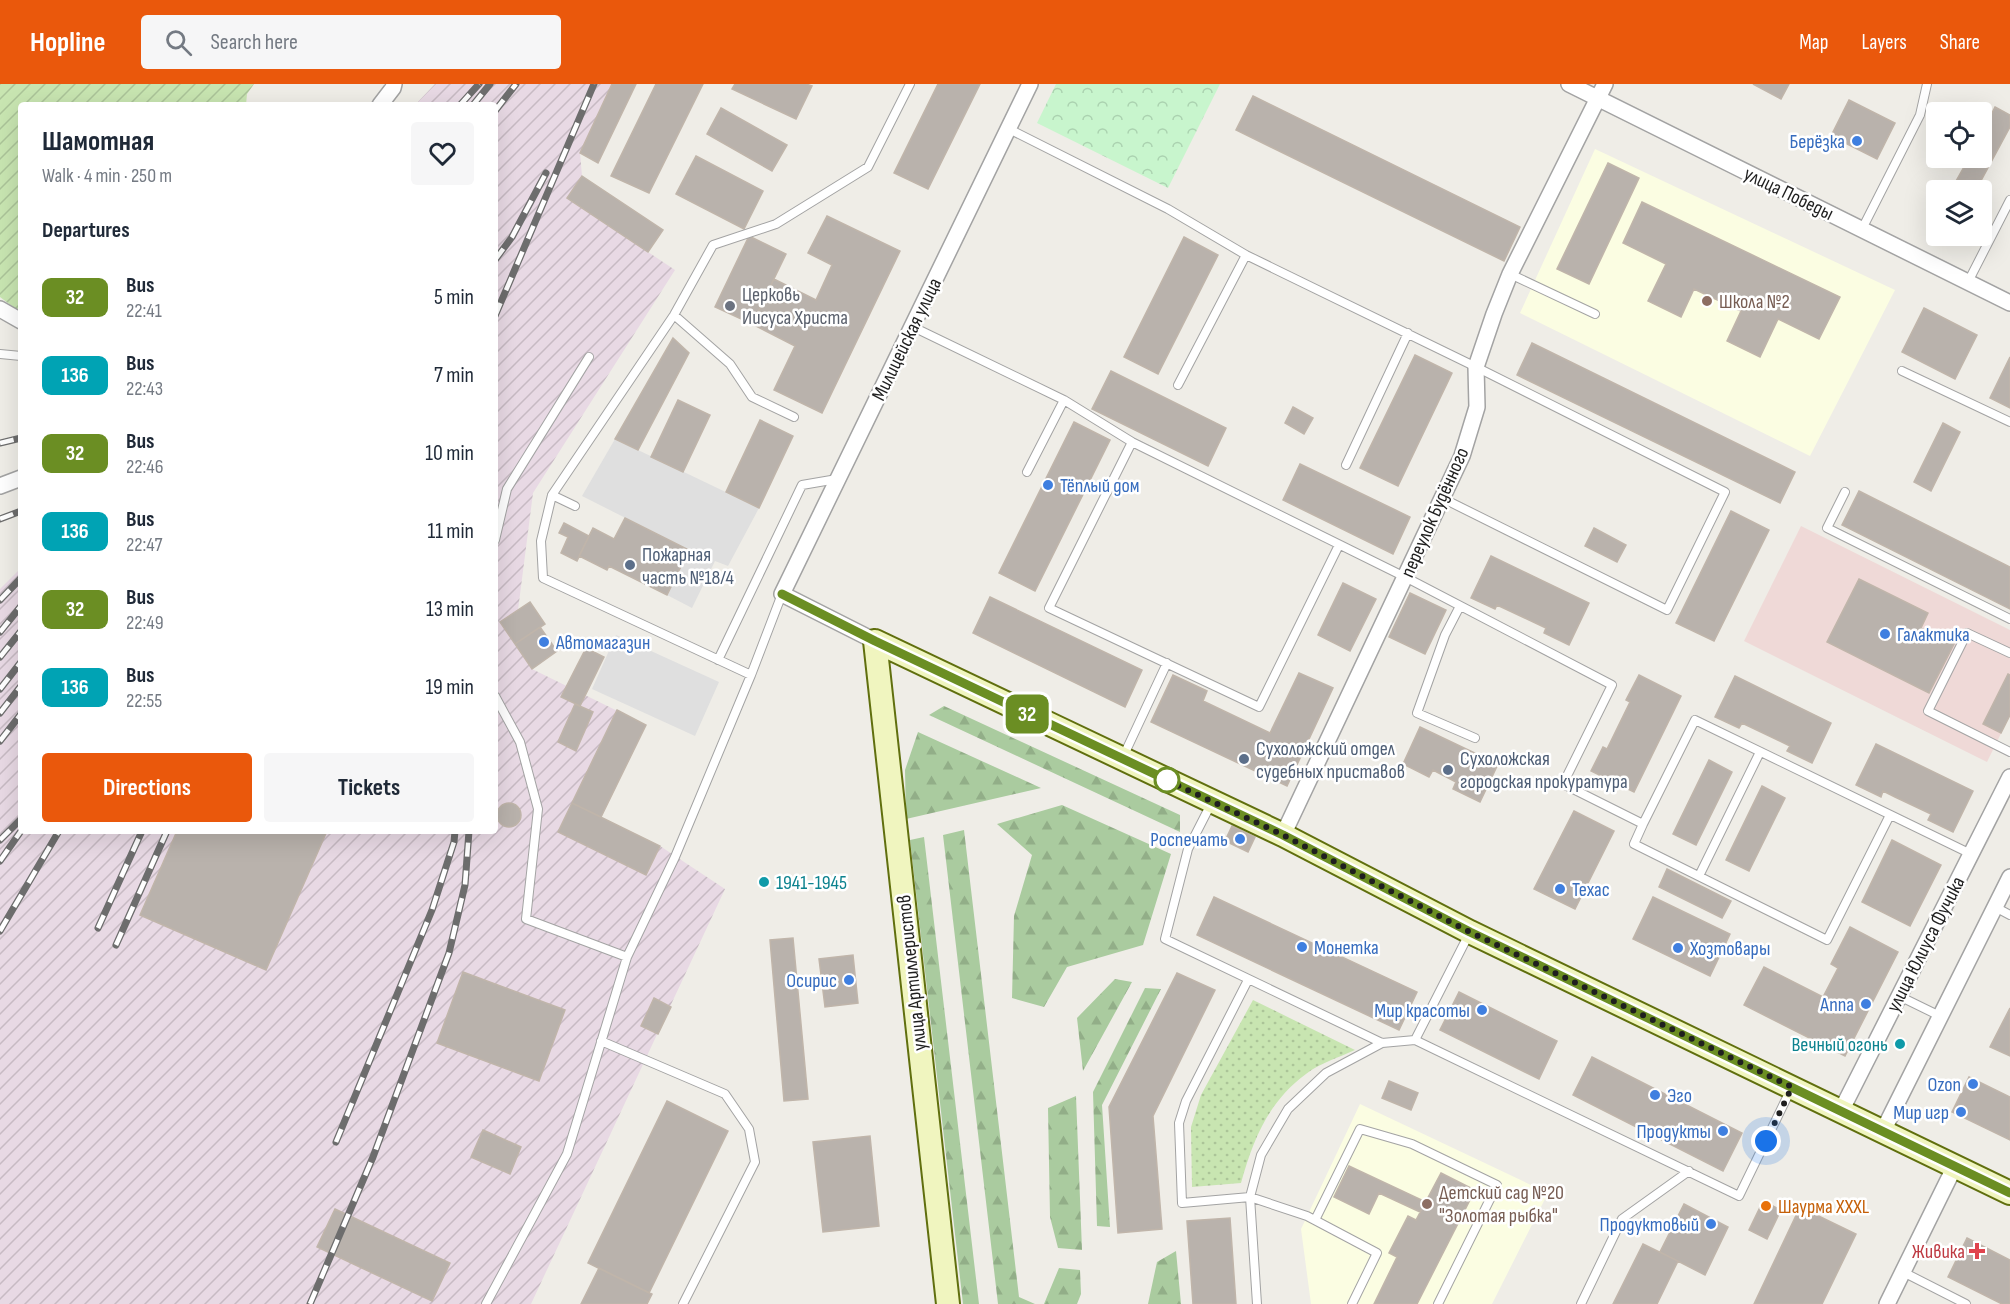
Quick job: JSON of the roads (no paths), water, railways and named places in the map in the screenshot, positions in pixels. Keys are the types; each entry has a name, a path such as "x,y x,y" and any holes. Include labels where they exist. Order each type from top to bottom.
{"street":[{"path":"382,102 394,84"},
{"name":"Милицейская улица","path":"782,594 1030,84"},
{"name":"улица Победы","path":"1569,84 2010,303"},
{"name":"переулок Будённого","path":"1283,835 1462,456 1477,407 1476,367 1510,274 1605,84"},
{"path":"0,309 18,319"},
{"path":"0,486 18,479"},
{"path":"782,594 875,641 1283,835 1470,932 2010,1193"},
{"name":"улица Артиллеристов","path":"875,641 948,1304"},
{"name":"улица Юлиуса Фучика","path":"1841,1111 2010,777"},
{"path":"1883,1131 2010,877"},
{"path":"1887,1304 1955,1166"}],"lane":[{"path":"751,675 543,578 541,541 552,495 674,315 713,245 776,224 868,167 910,84"},
{"path":"1862,229 1920,115 1927,84"},
{"path":"1009,129 1168,209 1246,255 1408,333 1725,492 1667,610 1442,498"},
{"path":"1968,282 2010,200"},
{"path":"1178,385 1246,255"},
{"path":"1510,274 1595,314"},
{"path":"674,315 730,364 752,397 794,417"},
{"path":"911,326 1064,400 1132,442 1405,577 1612,685 1563,784 1643,824"},
{"path":"1346,465 1408,333"},
{"path":"0,354 18,356"},
{"path":"498,527 507,489 589,357"},
{"path":"1902,371 2010,422"},
{"path":"1027,471 1064,400"},
{"path":"1132,442 1049,608 1259,707 1339,545"},
{"path":"718,660 802,485 837,479"},
{"path":"1845,492 1827,528 2010,620"},
{"path":"552,495 575,506"},
{"path":"486,1304 567,1154 627,957 675,857 751,675 782,594"},
{"path":"1460,606 1445,635 1418,713 1475,738"},
{"path":"2010,653 1967,633 1928,711 2010,752"},
{"path":"1122,759 1167,663"},
{"path":"498,702 520,742 538,809 526,919 627,957"},
{"path":"1890,815 1827,940 1634,844 1695,720 1971,854"},
{"path":"1699,876 1760,752"},
{"path":"1212,802 1188,849 1165,939 1382,1043"},
{"path":"1995,907 2010,915"},
{"path":"1415,1040 1470,932"},
{"path":"1248,980 1186,1101 1179,1122 1182,1203 1250,1197 1315,1220 1377,1252 1352,1304"},
{"path":"1899,996 1940,1016"},
{"path":"1257,1304 1250,1197 1261,1155 1288,1109 1326,1073 1382,1043 1415,1040 1739,1196 1792,1087"},
{"path":"601,1041 725,1094 749,1129 755,1162 683,1304"},
{"path":"1315,1220 1360,1129 1412,1144 1497,1185 1438,1304"},
{"path":"1581,1304 1622,1220 1689,1171"},
{"path":"1903,1272 1966,1304"}],"railway":[{"path":"463,102 479,84"},
{"path":"475,102 490,84"},
{"path":"498,107 516,84"},
{"path":"498,309 594,84"},
{"path":"498,256 512,237 546,173"},
{"path":"0,443 18,439"},
{"path":"0,519 18,512"},
{"path":"0,600 18,581"},
{"path":"0,632 18,610"},
{"path":"0,657 18,635"},
{"path":"0,689 18,666"},
{"path":"0,713 18,690"},
{"path":"0,741 18,718"},
{"path":"0,840 18,822"},
{"path":"0,861 19,834"},
{"path":"0,931 57,834"},
{"path":"98,928 141,834"},
{"path":"116,945 166,834"},
{"path":"336,1142 432,910 455,834"},
{"path":"310,1304 373,1157 449,953 465,885 469,834"}],"place":[{"name":"Берёзка","path":"1857,141"},
{"name":"Школа №2","path":"1707,301"},
{"name":"Церковь Иисуса Христа","path":"730,306"},
{"name":"Тёплый дом","path":"1048,485"},
{"name":"Пожарная часть №18/4","path":"630,565"},
{"name":"Галактика","path":"1885,634"},
{"name":"Автомагазин","path":"544,642"},
{"name":"Сухоложский отдел судебных приставов","path":"1244,759"},
{"name":"Сухоложская городская прокуратура","path":"1448,770"},
{"name":"Роспечать","path":"1240,839"},
{"name":"1941-1945","path":"764,882"},
{"name":"Техас","path":"1560,889"},
{"name":"Монетка","path":"1302,947"},
{"name":"Хозтовары","path":"1678,948"},
{"name":"Осирис","path":"849,980"},
{"name":"Anna","path":"1866,1004"},
{"name":"Мир красоты","path":"1482,1010"},
{"name":"Вечный огонь","path":"1900,1044"},
{"name":"Ozon","path":"1973,1084"},
{"name":"Эго","path":"1655,1095"},
{"name":"Мир игр","path":"1961,1112"},
{"name":"Продукты","path":"1723,1131"},
{"name":"Детский сад №20 \"Золотая рыбка\"","path":"1427,1204"},
{"name":"Шаурма XXXL","path":"1766,1206"},
{"name":"Продуктовый","path":"1711,1224"},
{"name":"Живика","path":"1977,1251"}]}
